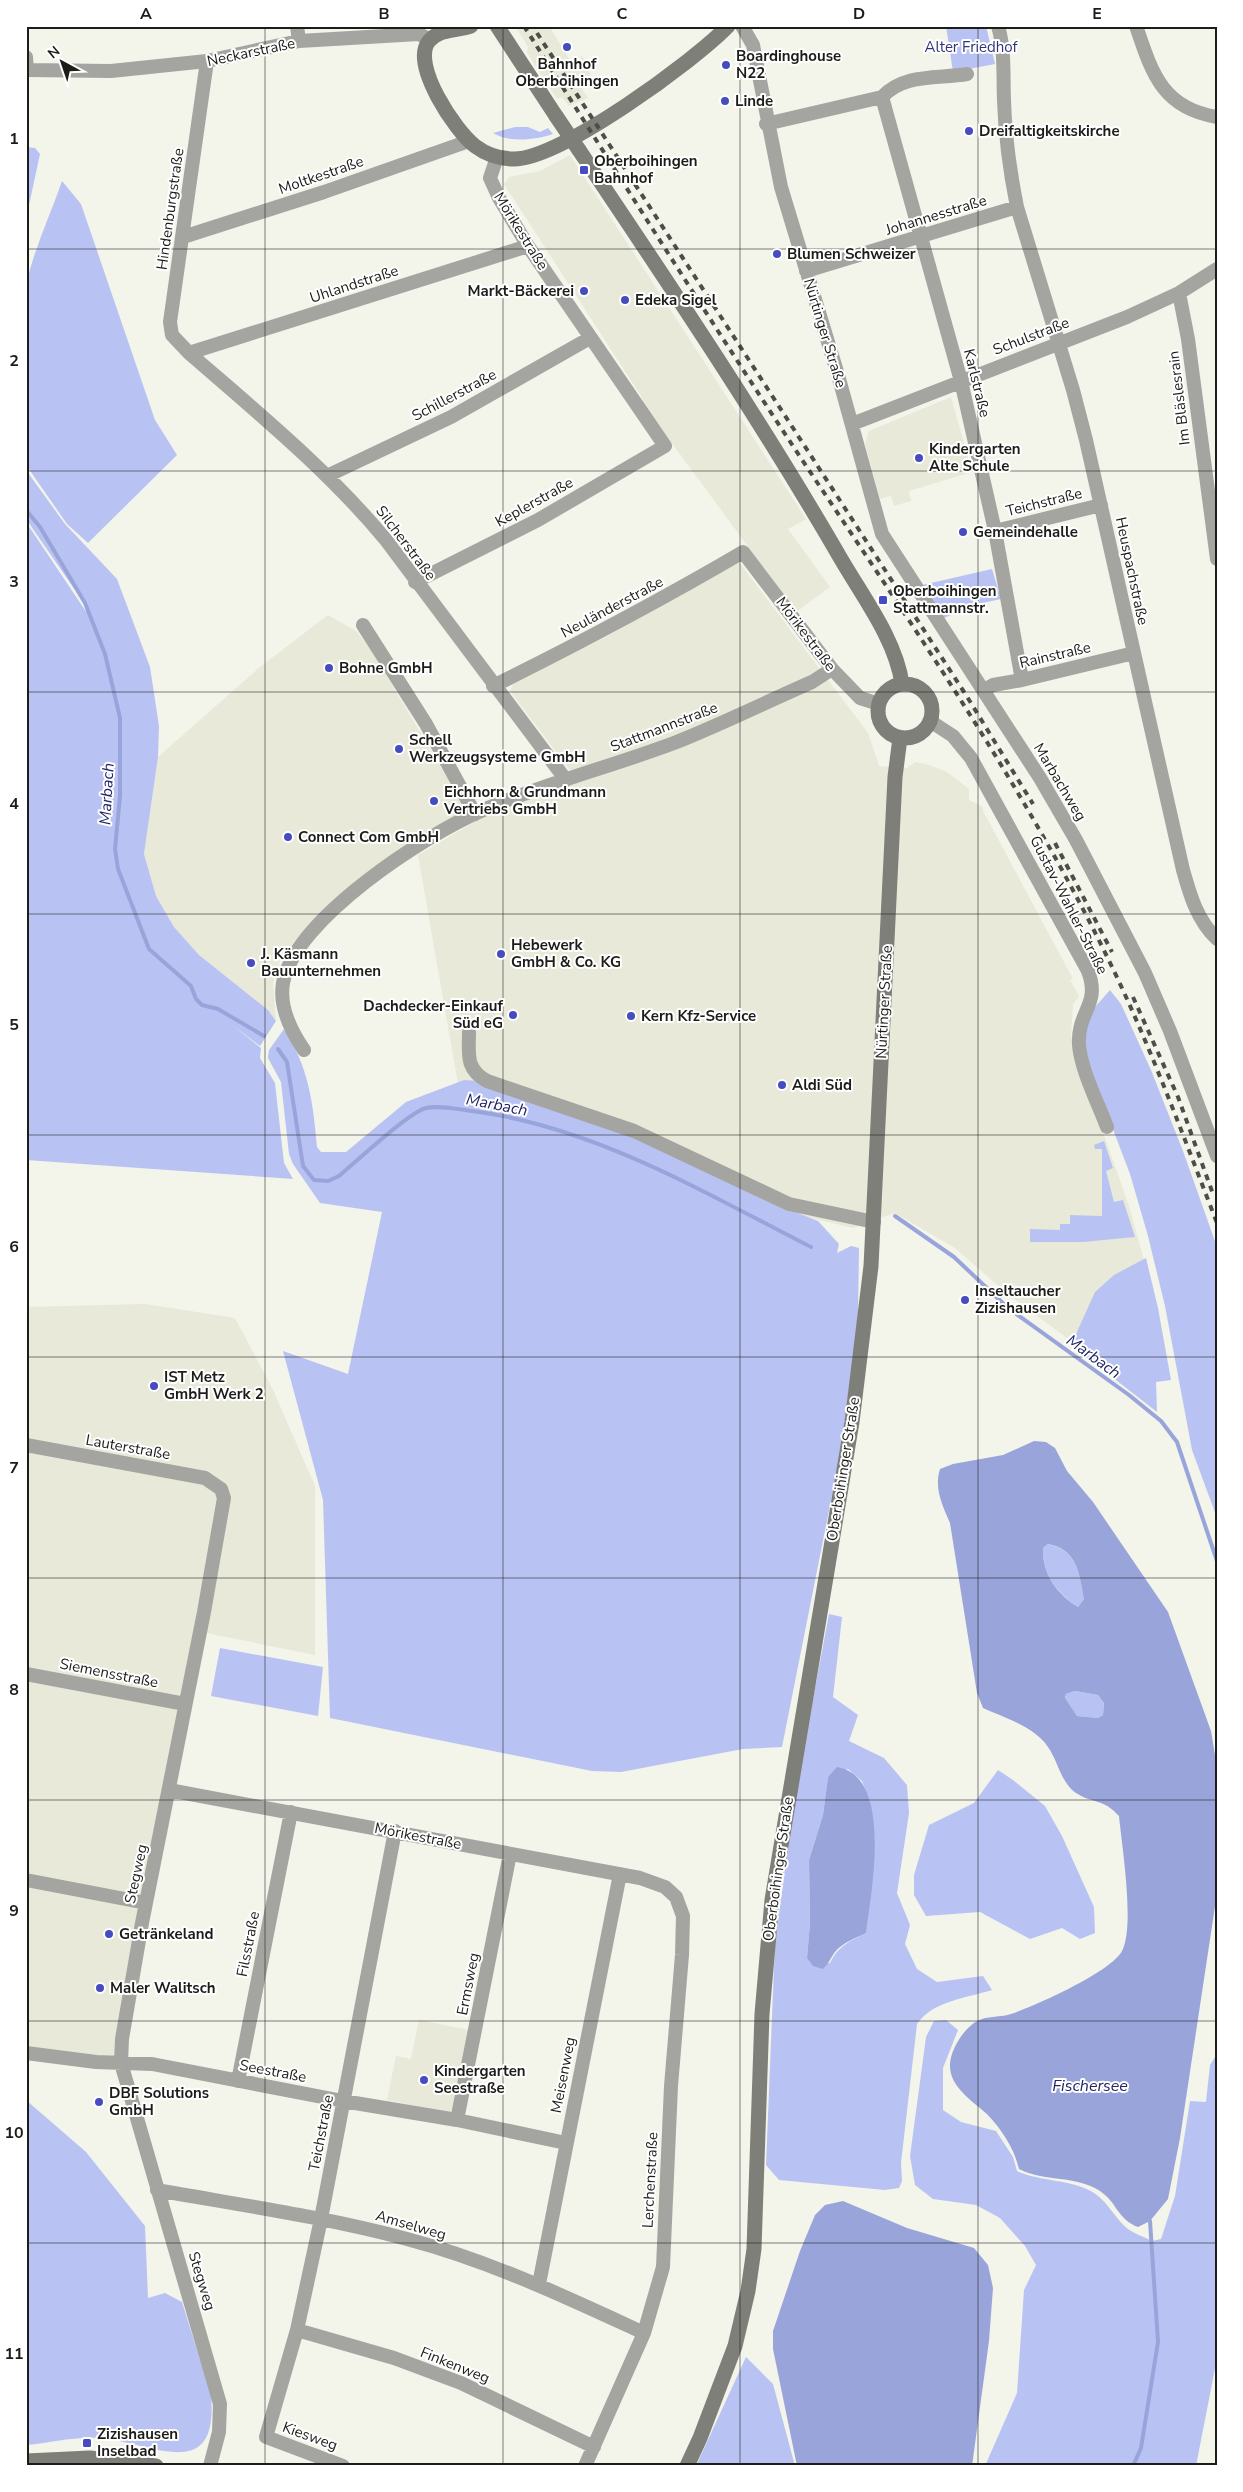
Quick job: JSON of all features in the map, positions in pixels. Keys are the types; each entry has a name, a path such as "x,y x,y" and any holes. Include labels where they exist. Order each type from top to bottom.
{"main road":[{"path":"471,26 444,32 430,40 424,54 429,79 453,121 470,141 483,151 497,157 514,159 532,157 565,143 648,90 728,26"},
{"path":"497,26 634,230 816,516 881,628 900,666 902,684"},
{"path":"902,684 918,687 926,694 932,707 930,721 918,735 900,738 891,735 880,723 878,704 887,691 902,684"},
{"name":"Nürtinger Straße","path":"871,1266 894,777 900,738"},
{"name":"Oberboihinger Straße","path":"687,2466 735,2346 748,2291 755,2240 762,2014 772,1900 852,1422 871,1266"},
{"path":"26,2461 97,2458 156,2466"}],"street":[{"path":"297,26 299,42"},
{"name":"Nürtinger Straße","path":"742,26 753,45 766,124 781,187 855,438"},
{"name":"Heuspachstraße","path":"998,26 1004,67 1004,101 1011,180 1017,207 1073,390 1191,899 1200,918 1217,939"},
{"path":"1136,26 1156,79 1170,97 1184,107 1203,115 1217,117"},
{"name":"Neckarstraße","path":"27,66 111,71 207,61 299,42 419,34 430,40"},
{"name":"Hindenburgstraße","path":"189,353 172,335 170,322 207,61"},
{"path":"766,124 882,98 890,88 924,77 967,74"},
{"name":"Karlstraße","path":"882,98 961,381 995,531 1022,680"},
{"name":"Moltkestraße","path":"183,237 324,192 470,141"},
{"name":"Mörikestraße","path":"497,157 490,178 499,198 528,246 665,446"},
{"name":"Johannesstraße","path":"806,271 1017,207"},
{"name":"Uhlandstraße","path":"189,353 528,246"},
{"name":"Schulstraße","path":"852,424 1127,317 1179,293 1217,269"},
{"name":"Im Bläslesrain","path":"1179,293 1187,331 1217,559"},
{"name":"Schillerstraße","path":"329,475 451,417 590,338"},
{"name":"Silcherstraße","path":"189,353 329,475 386,540 415,582 566,780"},
{"name":"Marbachweg","path":"855,438 882,534 1040,778 1076,840 1145,973 1170,1031 1217,1156"},
{"name":"Keplerstraße","path":"415,582 538,520 665,446"},
{"name":"Teichstraße","path":"995,531 1101,505"},
{"name":"Mörikestraße","path":"743,552 832,669 860,698 878,704"},
{"name":"Neuländerstraße","path":"493,686 583,642 679,590 743,552"},
{"path":"363,625 426,724 475,814"},
{"name":"Rainstraße","path":"984,690 993,685 1022,680 1134,653"},
{"name":"Stattmannstraße","path":"304,1050 294,1034 287,1017 283,984 288,967 306,938 323,918 374,877 427,841 475,814 674,743 812,682 832,669"},
{"name":"Gustav-Wahler-Straße","path":"930,721 953,736 971,758 1088,971 1093,991 1092,1000 1079,1026 1079,1046 1081,1059 1107,1127"},
{"path":"469,1032 469,1060 475,1075 487,1081 634,1131 789,1204 874,1222"},
{"name":"Lauterstraße","path":"26,1445 205,1478 221,1489"},
{"name":"Stegweg","path":"210,2466 219,2432 220,2404 120,2063 122,2039 146,1903 223,1510 224,1498 221,1489"},
{"name":"Siemensstraße","path":"26,1674 185,1704"},
{"name":"Mörikestraße","path":"169,1790 620,1874 640,1878 665,1887"},
{"name":"Filsstraße","path":"238,2082 291,1812"},
{"name":"Teichstraße","path":"266,2437 298,2330 395,1832"},
{"name":"Ermsweg","path":"457,2120 510,1854"},
{"name":"Meisenweg","path":"539,2284 620,1874"},
{"path":"26,1880 146,1903"},
{"name":"Lerchenstraße","path":"585,2466 644,2333 662,2267 671,2086 682,1955 683,1916 676,1897 665,1887"},
{"path":"26,2053 120,2063"},
{"name":"Seestraße","path":"120,2063 152,2064 238,2082 457,2120 566,2143"},
{"name":"Amselweg","path":"157,2190 321,2219 408,2239 539,2284 644,2333"},
{"name":"Finkenweg","path":"298,2330 394,2358 461,2383 594,2447"},
{"name":"Kiesweg","path":"266,2437 343,2466"}],"shaded area":[{"path":"515,26 549,26 576,70 585,65 580,57 582,56 591,69 589,71 591,75 578,83 588,98 569,106 562,97 557,99 527,53 528,47"},
{"path":"570,155 806,519 788,529 830,587 796,612 641,401 643,399 504,184 509,177 540,171"},
{"name":"Kindergarten Alte Schule","path":"951,397 972,472 909,491 911,501 894,506 891,496 880,499 865,444 869,431"},
{"path":"739,562 868,733 879,766 907,768 915,762 926,764 947,772 969,789 969,800 983,807 983,811 1073,979 1070,980 1079,996 1073,1004 1071,1036 1129,1206 1148,1275 1089,1315 1070,1340 1011,1297 955,1248 895,1213 853,1228 787,1212 458,1084 418,855 485,816 578,781 510,691 515,680 606,637"},
{"path":"328,615 356,631 370,648 466,809 391,857 331,902 296,939 280,961 273,984 276,1021 268,1010 199,955 174,927 156,896 144,854 158,757 260,667"},
{"path":"145,1304 235,1318 273,1390 315,1486 315,1655 196,1631 117,2062 26,2047 26,1307"},
{"name":"Kindergarten Seestraße","path":"419,2020 469,2030 451,2113 387,2100 396,2056 411,2059"}],"green space":[{"name":"Alter Friedhof","path":"946,26 986,26 995,64 953,72"},
{"path":"515,127 528,127 540,132 548,128 553,134 523,140 507,138 493,133"},
{"path":"26,147 35,148 40,154 26,219"},
{"path":"62,181 81,204 155,420 177,455 88,543 67,524 26,465 26,285"},
{"path":"26,470 65,524 117,579 150,667 159,726 158,757 144,854 156,896 174,927 199,955 268,1010 276,1021 260,1046 232,1025 261,1048 260,1058 275,1083 284,1163 293,1179 26,1160 26,522 87,613 84,603 26,519"},
{"path":"992,569 1001,599 973,605 944,618 922,585"},
{"path":"1110,990 1121,1004 1151,1070 1183,1151 1217,1247 1217,1518 1192,1450 1165,1306 1148,1236 1130,1174 1090,1069 1085,1046 1088,1015"},
{"path":"284,1029 304,1072 314,1115 317,1147 321,1152 346,1152 406,1102 464,1080 478,1081 634,1134 775,1204 818,1221 839,1244 837,1253 851,1246 859,1248 858,1315 842,1445 782,1747 743,1749 621,1772 592,1771 330,1718 323,1500 283,1351 348,1374 382,1212 320,1203 293,1164 289,1154 281,1082 268,1058 269,1050"},
{"path":"1104,1141 1113,1168 1106,1171 1114,1202 1123,1200 1135,1237 1083,1242 1030,1242 1030,1229 1060,1230 1060,1224 1070,1224 1070,1215 1102,1216 1102,1149 1095,1149 1094,1145"},
{"path":"1146,1258 1158,1308 1171,1380 1156,1382 1157,1412 1071,1345 1095,1292 1114,1275"},
{"path":"1048,1544 1066,1552 1075,1564 1084,1599 1078,1607 1057,1589 1048,1574 1043,1557 1043,1548"},
{"path":"829,1614 842,1617 833,1697 858,1715 849,1741 884,1758 907,1785 909,1813 897,1893 910,1925 905,1944 917,1969 937,1982 983,1976 992,1990 941,2005 924,2016 917,2024 901,2163 902,2181 899,2188 885,2190 779,2180 766,2165 775,1943 797,1784","holes":["848,1769 862,1781 870,1802 866,1933 841,1948 830,1963 807,1958 810,1923 809,1860 823,1815 828,1777"]},
{"path":"220,1648 323,1667 318,1716 211,1696"},
{"path":"1075,1691 1098,1695 1104,1703 1103,1715 1098,1718 1077,1716 1065,1699 1066,1694"},
{"path":"998,1770 1045,1806 1062,1836 1094,1907 1095,1933 1080,1939 1062,1928 1030,1939 980,1912 926,1916 914,1895 914,1875 929,1825 974,1803"},
{"path":"946,2020 958,2030 943,2068 943,2110 961,2122 996,2131 1013,2157 1017,2171 1026,2175 1086,2188 1099,2197 1128,2229 1152,2241 1161,2239 1175,2196 1190,2101 1206,2102 1210,2065 1217,2054 1217,2358 1196,2466 985,2466 1017,2393 1024,2290 1036,2265 1025,2246 1000,2218 976,2205 933,2199 915,2185 910,2156 926,2037 934,2021"},
{"path":"26,2100 86,2152 145,2226 148,2298 165,2293 182,2302 211,2395 211,2423 204,2441 193,2450 177,2452 159,2450 99,2438 72,2439 26,2445"},
{"path":"746,2357 773,2384 795,2466 696,2466"}],"water":[{"name":"Fischersee","path":"1034,1441 1046,1442 1055,1448 1067,1471 1093,1502 1168,1612 1211,1731 1217,1767 1217,1893 1180,2138 1168,2199 1150,2221 1138,2227 1131,2224 1121,2215 1106,2195 1091,2186 1070,2180 1039,2176 1019,2169 1011,2147 998,2126 963,2093 953,2080 951,2072 950,2064 953,2051 960,2037 970,2026 982,2019 1004,2016 1037,2004 1088,1978 1115,1959 1122,1951 1126,1939 1128,1905 1119,1816 1108,1806 1082,1796 1071,1789 1063,1778 1048,1747 1042,1740 1018,1723 983,1708 977,1693 950,1523 938,1490 938,1476 940,1469 953,1464 1003,1455","holes":["1048,1544 1066,1551 1075,1564 1084,1599 1078,1607 1057,1589 1048,1575 1043,1557 1043,1548","1075,1691 1098,1695 1104,1703 1103,1715 1098,1718 1077,1716 1065,1698 1066,1694"]},
{"path":"837,1767 855,1775 866,1791 873,1813 875,1838 874,1865 866,1933 841,1946 823,1969 813,1966 807,1958 810,1923 809,1860 823,1815 828,1777"},
{"path":"843,2201 907,2228 974,2248 988,2265 993,2288 989,2341 972,2466 797,2466 773,2349 773,2331 800,2251 815,2215 825,2205"}],"waterway":[{"name":"Marbach","path":"26,510 40,527 85,603 105,654 120,718 120,796 115,849 118,869 149,949 191,986 196,999 202,1005 218,1009 264,1036"},
{"name":"Marbach","path":"278,1049 287,1062 303,1166 314,1180 328,1181 339,1176 418,1111 432,1107 452,1108 523,1120 608,1148 691,1185 811,1247"},
{"name":"Marbach","path":"895,1216 954,1257 1008,1308 1129,1395 1161,1421 1177,1442 1217,1561"},
{"path":"1133,2466 1141,2448 1158,2342 1150,2221"}],"railway":[{"path":"524,26 723,339 962,701 1042,834 1114,971 1142,1033 1217,1223"},
{"path":"537,33 966,695 1033,804"},
{"path":"1055,843 1112,952"},
{"path":"1133,997 1178,1097 1213,1194"}],"place":[{"name":"Bahnhof Oberboihingen","path":"567,47"},
{"name":"Boardinghouse N22","path":"726,65"},
{"name":"Linde","path":"725,101"},
{"name":"Dreifaltigkeitskirche","path":"969,131"},
{"name":"Oberboihingen Bahnhof","path":"584,170"},
{"name":"Blumen Schweizer","path":"777,254"},
{"name":"Markt-Bäckerei","path":"584,291"},
{"name":"Edeka Sigel","path":"625,300"},
{"name":"Kindergarten Alte Schule","path":"919,458"},
{"name":"Gemeindehalle","path":"963,532"},
{"name":"Oberboihingen Stattmannstr.","path":"883,600"},
{"name":"Bohne GmbH","path":"329,668"},
{"name":"Schell Werkzeugsysteme GmbH","path":"399,749"},
{"name":"Eichhorn & Grundmann Vertriebs GmbH","path":"434,801"},
{"name":"Connect Com GmbH","path":"288,837"},
{"name":"Hebewerk GmbH & Co. KG","path":"501,954"},
{"name":"J. Käsmann Bauunternehmen","path":"251,963"},
{"name":"Dachdecker-Einkauf Süd eG","path":"513,1015"},
{"name":"Kern Kfz-Service","path":"631,1016"},
{"name":"Aldi Süd","path":"782,1085"},
{"name":"Inseltaucher Zizishausen","path":"965,1300"},
{"name":"IST Metz GmbH Werk 2","path":"154,1386"},
{"name":"Getränkeland","path":"109,1934"},
{"name":"Maler Walitsch","path":"100,1988"},
{"name":"Kindergarten Seestraße","path":"424,2080"},
{"name":"DBF Solutions GmbH","path":"99,2102"},
{"name":"Zizishausen Inselbad","path":"87,2443"}]}
